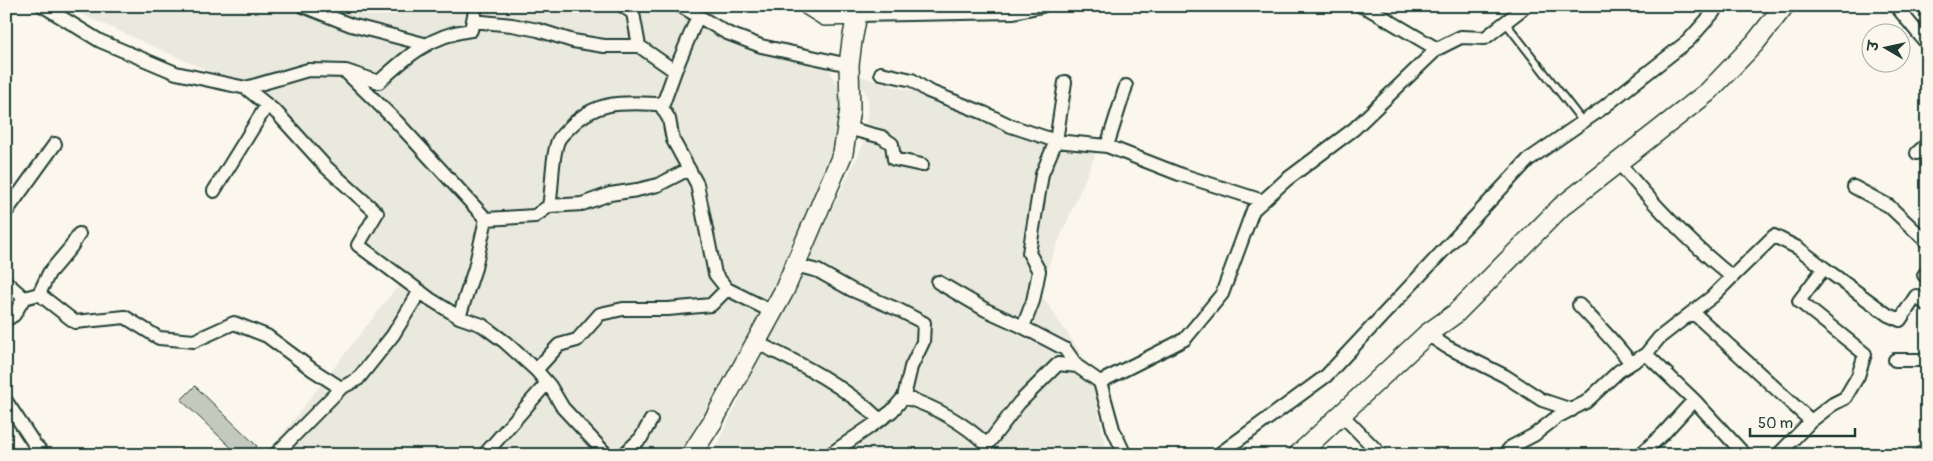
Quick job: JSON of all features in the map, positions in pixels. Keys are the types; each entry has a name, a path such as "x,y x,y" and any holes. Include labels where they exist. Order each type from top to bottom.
{"street":[{"path":"43,6 100,41 176,73 246,88 277,113 326,167 377,213 358,245 459,317 482,325 505,342 536,370 563,408 606,455"},
{"path":"303,6 351,25 424,44"},
{"path":"246,88 308,70 346,71 379,82 404,58 424,44 458,32 471,30 476,6"},
{"path":"622,6 633,13 639,46"},
{"path":"682,6 727,33 761,46 849,65"},
{"path":"809,6 825,16 1014,12 1042,6"},
{"path":"1100,382 1185,339 1222,294 1253,210 1286,180 1354,129 1437,49 1461,37 1485,38 1526,6"},
{"path":"1218,455 1326,376 1528,160 1584,122 1688,41 1717,6"},
{"path":"1298,455 1427,334 1455,314 1561,207 1708,92 1755,43 1784,6"},
{"path":"1896,6 1927,44"},
{"path":"1367,7 1437,49"},
{"path":"691,455 713,421 773,312 843,153 850,110 849,65 857,15"},
{"path":"662,107 698,16"},
{"path":"473,21 512,25 538,30 573,41 604,46 639,46 675,71"},
{"path":"346,71 397,122 486,219"},
{"path":"881,73 912,80 928,91 1011,126 1056,141 1106,146 1179,174 1263,201"},
{"path":"1023,327 1033,301 1039,271 1029,253 1040,182 1056,141 1065,82"},
{"path":"1106,146 1126,86"},
{"path":"549,206 554,153 558,139 577,120 597,108 619,102 660,104 669,119 673,140 697,184 715,274 727,289 773,312"},
{"path":"214,191 267,105"},
{"path":"847,128 882,137 892,144 894,159 922,165"},
{"path":"6,212 55,144"},
{"path":"1917,153 1927,144"},
{"path":"1618,162 1651,201 1701,252 1732,277"},
{"path":"486,219 535,216 549,206 582,204 610,194 658,185 689,169"},
{"path":"1854,187 1889,206 1927,242"},
{"path":"459,317 475,268 486,219"},
{"path":"6,320 14,315 24,298 39,294 49,274 71,248 79,234"},
{"path":"1504,455 1511,446 1534,435 1557,417 1586,402 1619,371 1646,354 1660,338 1712,297 1774,236 1798,248 1888,315 1900,320 1916,296 1927,305"},
{"path":"795,265 818,271 852,290 924,323 923,342 911,367 904,397 892,411 830,455"},
{"path":"1778,455 1811,421 1845,398 1858,376 1865,354 1799,301 1824,268"},
{"path":"6,282 24,298"},
{"path":"938,282 986,310 1065,349 1077,366 1100,382 1113,429 1125,455"},
{"path":"536,370 559,345 577,340 600,314 623,309 668,309 711,306 727,289"},
{"path":"276,455 341,388 358,378 393,335 420,291"},
{"path":"39,294 75,322 125,317 159,338 194,341 234,323 267,336 341,388"},
{"path":"1579,305 1615,341 1631,363"},
{"path":"1691,313 1811,421"},
{"path":"1427,334 1505,376 1542,400 1572,410"},
{"path":"750,352 759,344 778,353 829,381 864,404 880,420"},
{"path":"1646,354 1694,400 1745,455"},
{"path":"1895,360 1927,360"},
{"path":"978,455 1019,403 1058,364 1077,366"},
{"path":"484,455 547,383"},
{"path":"904,397 928,404 971,429 987,445"},
{"path":"1640,455 1663,434 1694,400"},
{"path":"6,402 40,450 35,455"},
{"path":"1342,415 1380,455"},
{"path":"623,455 641,438 652,420"}],"lane":[{"path":"1505,22 1584,122"}],"shaded area":[{"path":"63,6 718,6 701,18 698,27 761,46 823,58 850,109 806,238 703,455 266,455 407,274 358,245 377,213 246,88","holes":["688,169 673,177 593,197"]},
{"path":"856,75 1099,146 1038,290 1090,367 1107,455 712,455 863,145 869,100"}],"building":[{"path":"195,386 257,446 249,455 239,455 181,400"}],"waterway":[{"path":"1908,455 1927,442"}]}
